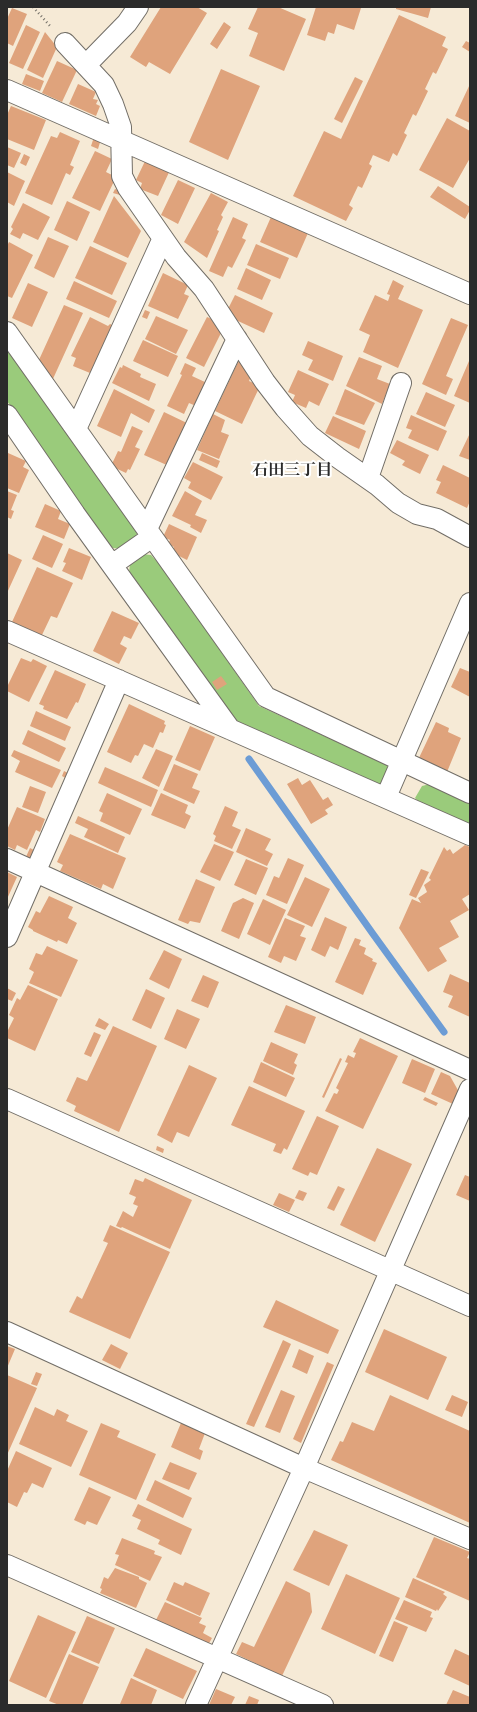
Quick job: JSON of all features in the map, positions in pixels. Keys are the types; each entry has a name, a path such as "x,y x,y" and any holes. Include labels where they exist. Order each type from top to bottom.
{"street":[{"path":"86,65 127,23 138,7"},
{"path":"65,43 104,85 113,104 121,127 122,176 128,188 176,257 204,289 269,388 310,436 368,478 398,503 417,514 437,519 470,538"},
{"path":"7,90 470,294"},
{"path":"76,429 163,238"},
{"path":"7,332 266,696 470,794"},
{"path":"112,566 150,533 237,339"},
{"path":"368,478 400,383"},
{"path":"7,415 112,566 230,729"},
{"path":"386,797 470,603"},
{"path":"7,631 470,835"},
{"path":"7,937 119,680"},
{"path":"7,859 470,1070"},
{"path":"196,1705 304,1468 470,1089"},
{"path":"7,1099 470,1306"},
{"path":"7,1332 304,1468 470,1539"},
{"path":"7,1565 323,1705"}],"path":[{"path":"33,7 65,43"}],"green space":[{"path":"7,347 133,524 137,533 135,542 122,549 113,548 104,541 7,401"},
{"path":"142,554 151,555 161,566 259,706 387,765 389,773 384,784 375,785 236,723 129,573 130,563"},
{"path":"430,784 470,803 470,828 423,807 415,798 422,786"}],"building":[{"path":"161,7 197,7 207,13 170,74 149,62 146,67 130,57"},
{"path":"258,7 278,7 306,19 284,71 249,56 258,33 248,29"},
{"path":"316,7 361,8 354,30 337,24 334,34 328,32 325,41 307,35"},
{"path":"396,7 431,7 428,18 396,9"},
{"path":"12,8 27,14 13,46 7,43 7,19"},
{"path":"399,15 446,37 442,46 448,49 436,74 433,72 425,89 428,91 416,116 413,114 404,133 407,135 397,156 393,153 389,162 373,155 369,164 372,166 362,188 358,186 349,205 353,208 346,221 293,196 324,131 341,139"},
{"path":"224,22 231,27 217,49 210,44"},
{"path":"26,25 40,32 23,69 9,63"},
{"path":"45,32 57,47 43,78 27,70"},
{"path":"466,41 470,43 470,52 462,47"},
{"path":"57,61 77,70 62,102 42,93"},
{"path":"221,69 260,86 228,160 189,142"},
{"path":"26,74 44,81 40,91 22,84"},
{"path":"355,77 363,81 342,123 334,119"},
{"path":"78,84 96,92 93,99 98,100 96,104 100,106 96,116 69,104"},
{"path":"470,84 470,123 455,116"},
{"path":"11,106 46,120 34,150 7,139 7,115"},
{"path":"447,118 470,131 470,158 453,188 419,170"},
{"path":"60,132 80,141 70,165 74,167 70,175 66,173 52,205 25,193 51,136 57,138"},
{"path":"94,137 101,139 98,149 91,146"},
{"path":"7,147 21,153 14,168 7,165"},
{"path":"95,151 112,159 106,172 116,177 100,211 72,198"},
{"path":"24,154 30,157 26,166 20,163"},
{"path":"147,157 171,168 158,196 140,189 142,183 136,180"},
{"path":"7,172 25,181 14,206 7,202"},
{"path":"178,180 195,188 178,224 161,215"},
{"path":"438,186 470,207 465,219 430,197"},
{"path":"115,189 121,191 120,195 113,193"},
{"path":"211,193 228,202 221,215 223,217 217,230 219,231 207,258 184,242"},
{"path":"114,196 141,231 128,258 93,242"},
{"path":"67,201 90,212 77,241 54,230"},
{"path":"23,203 50,217 38,240 23,233 20,239 10,234 13,229 11,227"},
{"path":"233,217 248,224 242,238 246,240 232,268 228,266 223,277 209,271"},
{"path":"271,217 308,233 297,258 260,242"},
{"path":"48,237 69,246 54,278 34,268"},
{"path":"9,242 33,255 12,298 7,296 7,246"},
{"path":"256,244 289,258 280,279 247,265"},
{"path":"90,246 127,263 112,295 75,278"},
{"path":"246,268 271,280 262,300 237,289"},
{"path":"163,273 188,285 184,294 189,296 178,319 148,306"},
{"path":"393,280 404,286 398,299 423,310 398,368 363,352 370,335 359,330 375,295 388,301 390,295 387,294"},
{"path":"74,281 117,301 109,318 66,299"},
{"path":"28,283 48,292 32,327 12,318"},
{"path":"235,295 273,313 264,333 225,315"},
{"path":"64,305 83,313 52,381 38,362"},
{"path":"145,310 150,312 147,319 142,317"},
{"path":"156,316 188,330 176,354 145,339"},
{"path":"90,317 108,326 110,324 116,327 105,341 90,373 73,366 76,358 71,356"},
{"path":"207,317 214,320 222,331 204,367 186,358"},
{"path":"451,318 468,325 446,376 453,379 446,395 422,384"},
{"path":"143,340 178,356 168,377 133,361"},
{"path":"308,341 343,356 333,381 308,370 313,360 302,355"},
{"path":"359,357 382,366 377,379 390,384 382,404 346,386"},
{"path":"469,361 470,362 470,403 454,396"},
{"path":"238,362 245,364 252,374 249,381 260,386 242,424 215,411"},
{"path":"185,363 196,368 192,376 207,383 196,406 189,403 184,414 167,406 182,375 180,374"},
{"path":"123,365 141,374 140,377 156,384 149,401 112,383 120,367 122,368"},
{"path":"298,370 329,384 319,406 309,401 306,408 292,402 295,395 288,392"},
{"path":"114,389 155,410 149,423 131,413 121,437 97,426"},
{"path":"345,389 375,403 364,425 335,414"},
{"path":"426,392 455,405 445,427 416,414"},
{"path":"164,412 189,424 169,466 144,455"},
{"path":"213,414 225,420 221,432 229,435 219,459 197,450"},
{"path":"411,415 447,431 438,451 408,438 412,430 406,428"},
{"path":"333,416 366,431 359,449 325,433"},
{"path":"132,426 143,431 135,447 140,449 130,470 128,469 126,473 111,466 118,451 121,452"},
{"path":"470,433 470,460 459,456"},
{"path":"397,440 429,455 420,474 402,465 405,461 390,453"},
{"path":"8,453 26,461 23,467 29,470 19,493 7,488"},
{"path":"202,453 220,461 217,468 199,460"},
{"path":"193,462 223,477 211,500 188,488 191,482 184,478"},
{"path":"443,465 470,478 470,501 467,508 436,493 441,482 436,480"},
{"path":"7,491 17,495 11,510 14,511 11,519 7,517"},
{"path":"185,491 202,501 195,515 207,520 201,533 190,527 191,525 172,516"},
{"path":"45,504 61,511 58,519 70,524 64,539 35,527"},
{"path":"169,524 197,537 187,560 171,552 174,547 168,544 170,540 163,537"},
{"path":"43,535 63,544 52,568 32,559"},
{"path":"69,548 91,557 82,580 62,571 66,563 63,562"},
{"path":"7,553 22,560 7,593"},
{"path":"37,567 73,583 57,618 51,616 42,635 12,622"},
{"path":"112,611 139,623 131,639 124,636 120,644 127,648 119,664 93,651"},
{"path":"21,658 31,662 33,659 47,666 29,702 7,691 7,687"},
{"path":"460,668 470,672 470,697 451,687"},
{"path":"55,670 86,684 78,703 76,702 67,719 43,709 44,706 39,704"},
{"path":"221,676 227,684 217,690 212,682"},
{"path":"129,704 165,721 164,724 166,725 163,733 160,732 153,748 144,744 138,756 135,755 131,763 107,752"},
{"path":"36,711 71,727 65,741 30,726"},
{"path":"436,722 449,728 448,732 461,738 447,772 418,760"},
{"path":"190,726 215,737 200,771 175,760"},
{"path":"28,730 66,748 59,762 22,744"},
{"path":"156,749 173,756 159,787 142,778"},
{"path":"14,750 61,770 52,788 15,772 20,761 11,756"},
{"path":"174,764 198,774 192,788 200,791 194,804 163,790"},
{"path":"105,767 158,790 151,807 98,783"},
{"path":"64,771 72,775 69,780 62,776"},
{"path":"298,778 302,785 310,780 323,800 328,797 333,805 325,810 328,814 311,824 287,784"},
{"path":"30,786 46,792 38,813 22,807"},
{"path":"107,793 142,809 130,835 100,821 103,813 99,811"},
{"path":"161,793 188,805 185,813 191,816 185,829 151,815"},
{"path":"225,806 238,812 232,826 241,830 232,849 214,841 216,836 213,834"},
{"path":"17,807 45,819 40,832 36,830 27,850 17,845 15,850 7,846 7,830"},
{"path":"78,816 125,837 118,853 84,837 88,829 75,823"},
{"path":"246,828 271,839 265,850 273,854 267,866 236,852"},
{"path":"70,834 126,858 113,889 103,884 101,889 60,871 63,865 57,862"},
{"path":"214,844 234,852 220,881 200,872"},
{"path":"465,845 470,847 470,894 462,899 469,910 450,921 459,937 439,948 447,961 428,972 399,928 412,899 421,903 418,898 427,892 424,885 431,880 429,878 444,847 447,851 450,849 453,854"},
{"path":"30,848 38,852 33,862 25,859"},
{"path":"288,858 304,865 287,904 266,895 274,876 279,878"},
{"path":"246,859 268,868 256,895 234,885"},
{"path":"421,869 429,872 416,898 409,895"},
{"path":"7,872 17,877 7,899"},
{"path":"305,877 330,889 312,927 287,915"},
{"path":"196,879 215,887 200,923 190,921 188,924 178,920"},
{"path":"49,896 73,907 68,918 77,923 67,944 58,940 57,942 33,931 28,927 36,911 40,913"},
{"path":"243,898 254,903 239,939 221,931 233,903"},
{"path":"263,899 286,910 270,945 247,934"},
{"path":"325,917 347,927 338,950 330,946 325,957 311,950"},
{"path":"285,918 305,926 300,936 306,938 296,961 284,956 281,963 268,957"},
{"path":"355,938 361,940 359,945 366,948 364,954 373,959 372,961 377,963 363,995 335,982"},
{"path":"47,946 78,960 61,997 29,983 34,972 29,969 36,953 42,955"},
{"path":"164,950 182,959 169,989 149,979"},
{"path":"450,974 470,983 470,1017 448,1007 453,996 443,992"},
{"path":"203,975 219,982 208,1008 191,1001"},
{"path":"28,985 58,999 35,1051 7,1038 7,1032 14,1018 9,1015 17,998 20,1000"},
{"path":"7,988 16,993 12,1001 7,999"},
{"path":"146,989 165,998 151,1029 132,1020"},
{"path":"286,1005 316,1017 305,1044 274,1032"},
{"path":"177,1009 200,1019 186,1049 164,1039"},
{"path":"99,1018 109,1024 105,1030 95,1026"},
{"path":"113,1026 157,1046 119,1132 74,1111 76,1106 66,1101 77,1077 87,1081"},
{"path":"94,1032 101,1035 91,1057 84,1054"},
{"path":"360,1038 398,1056 363,1129 325,1111 334,1093 337,1094 339,1090 336,1088 348,1063 345,1062 348,1055 354,1058 356,1053 353,1052"},
{"path":"271,1042 298,1054 294,1063 297,1065 293,1075 263,1061"},
{"path":"340,1058 342,1059 324,1098 322,1097"},
{"path":"412,1059 435,1069 425,1093 402,1083"},
{"path":"261,1062 295,1078 286,1097 253,1082"},
{"path":"189,1065 217,1078 189,1137 177,1132 172,1143 157,1135"},
{"path":"441,1072 450,1076 459,1092 453,1104 431,1094"},
{"path":"249,1086 305,1111 287,1150 284,1148 281,1154 273,1151 276,1144 231,1125"},
{"path":"425,1097 438,1103 436,1106 423,1100"},
{"path":"317,1116 339,1126 317,1175 310,1172 308,1176 292,1169"},
{"path":"157,1146 164,1149 163,1153 156,1150"},
{"path":"377,1148 412,1164 375,1242 340,1225"},
{"path":"465,1175 470,1177 470,1201 456,1195"},
{"path":"145,1178 192,1200 170,1249 122,1227 116,1226 123,1211 133,1217 138,1206 133,1204 136,1197 129,1194 135,1179 143,1182"},
{"path":"338,1186 345,1189 334,1211 327,1208"},
{"path":"299,1190 307,1193 303,1201 295,1198"},
{"path":"279,1193 295,1200 289,1212 273,1205"},
{"path":"110,1225 170,1252 130,1339 69,1312 77,1296 82,1299 108,1243 103,1241"},
{"path":"276,1300 339,1330 328,1354 263,1327"},
{"path":"384,1329 447,1357 428,1400 365,1372"},
{"path":"283,1340 291,1344 254,1427 246,1424"},
{"path":"111,1344 128,1353 120,1369 102,1360"},
{"path":"7,1346 15,1349 7,1368"},
{"path":"299,1349 314,1356 307,1374 292,1367"},
{"path":"327,1362 334,1365 301,1443 293,1439"},
{"path":"36,1372 42,1374 37,1386 31,1384"},
{"path":"7,1375 37,1388 7,1455"},
{"path":"281,1390 295,1396 280,1433 265,1427"},
{"path":"390,1395 470,1431 470,1523 331,1460 340,1441 343,1442 352,1422 374,1431"},
{"path":"452,1395 468,1402 462,1417 445,1410"},
{"path":"35,1407 54,1416 57,1409 69,1415 66,1421 88,1431 71,1467 19,1444"},
{"path":"101,1423 120,1431 117,1437 156,1454 136,1500 79,1475"},
{"path":"181,1423 205,1433 199,1449 203,1451 200,1460 171,1447"},
{"path":"16,1451 52,1468 43,1488 32,1483 27,1493 24,1492 17,1507 7,1502 7,1471"},
{"path":"170,1462 197,1473 189,1490 162,1479"},
{"path":"155,1480 192,1498 183,1518 146,1500"},
{"path":"89,1487 111,1497 97,1525 87,1521 85,1525 74,1520"},
{"path":"138,1504 192,1529 181,1555 158,1544 160,1540 137,1529 141,1520 132,1516"},
{"path":"314,1530 348,1545 329,1586 293,1570"},
{"path":"434,1537 470,1552 467,1558 470,1559 470,1601 416,1577"},
{"path":"122,1538 155,1551 154,1554 162,1557 150,1581 115,1565 119,1555 115,1554"},
{"path":"115,1568 139,1577 139,1579 147,1583 136,1608 100,1593 102,1589 100,1588 104,1577 108,1579"},
{"path":"346,1574 400,1598 375,1654 321,1629"},
{"path":"413,1578 445,1592 443,1594 447,1597 438,1611 437,1609 436,1611 405,1597"},
{"path":"286,1581 310,1593 312,1612 282,1676 236,1654 242,1642 254,1647"},
{"path":"174,1582 183,1586 185,1582 210,1593 200,1616 166,1600"},
{"path":"404,1600 432,1612 430,1617 433,1618 426,1632 395,1619"},
{"path":"165,1602 202,1618 199,1623 206,1626 203,1633 212,1638 208,1645 156,1620"},
{"path":"38,1615 76,1632 46,1698 9,1681"},
{"path":"87,1616 115,1628 99,1664 71,1652"},
{"path":"394,1621 408,1627 393,1662 379,1656"},
{"path":"146,1648 197,1671 183,1699 133,1676"},
{"path":"455,1649 470,1656 470,1686 444,1674"},
{"path":"69,1654 99,1667 82,1705 59,1705 49,1701"},
{"path":"131,1678 157,1690 151,1705 120,1704"},
{"path":"216,1689 235,1697 231,1705 209,1705"},
{"path":"453,1690 470,1697 470,1705 446,1705"},
{"path":"249,1696 259,1700 257,1705 245,1705"}],"waterway":[{"path":"249,759 444,1032"}],"district":[{"name":"石田三丁目","path":"292,472"}]}
